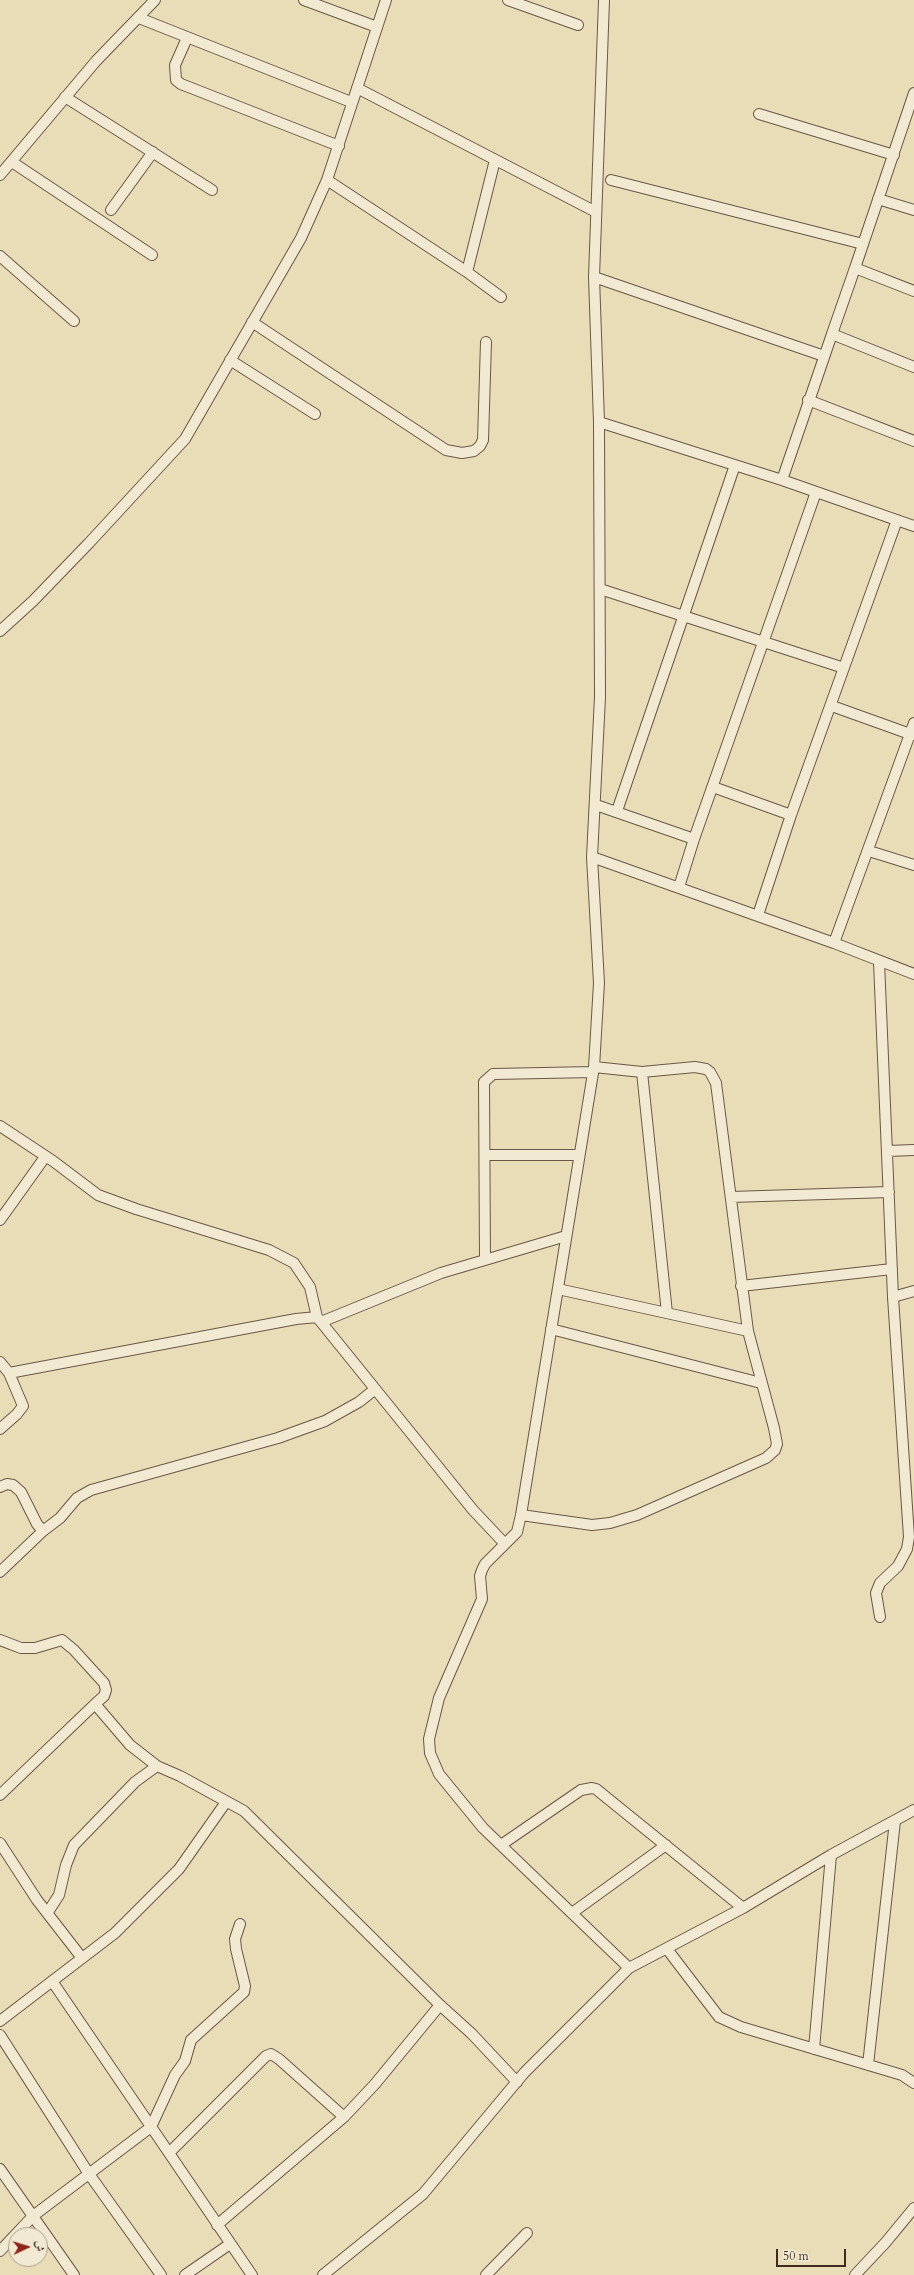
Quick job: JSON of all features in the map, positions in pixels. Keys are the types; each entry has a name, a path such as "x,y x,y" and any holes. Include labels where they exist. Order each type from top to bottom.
{"street":[{"path":"0,175 96,60 155,0"},
{"path":"304,0 377,27"},
{"path":"0,631 43,590 179,447 301,238 327,180 339,146 351,102 386,0"},
{"path":"508,0 578,25"},
{"path":"604,0 594,277 599,422 600,589 600,697 596,805 592,857 599,983 594,1070 517,1532 485,1564 482,1570 480,1576 482,1599 438,1698 429,1739 430,1753 439,1774 483,1828 629,1968"},
{"path":"138,18 351,102"},
{"path":"187,38 175,66 176,80 181,84 339,146"},
{"path":"357,88 596,212"},
{"path":"782,480 808,400 855,268 914,94"},
{"path":"65,97 212,190"},
{"path":"759,114 894,155"},
{"path":"111,210 153,152"},
{"path":"467,272 495,160"},
{"path":"12,162 152,255"},
{"path":"327,180 467,272 501,297"},
{"path":"611,180 863,244"},
{"path":"878,199 914,210"},
{"path":"0,256 74,321"},
{"path":"855,268 914,291"},
{"path":"594,277 824,356"},
{"path":"252,322 446,450 462,453 474,451 480,446 483,440 486,342"},
{"path":"832,334 914,367"},
{"path":"230,360 315,414"},
{"path":"808,400 914,441"},
{"path":"599,422 782,480 914,526"},
{"path":"617,811 735,465"},
{"path":"679,888 694,839 816,492"},
{"path":"758,915 791,814 832,706 844,668 897,520"},
{"path":"600,589 844,668"},
{"path":"832,706 912,734"},
{"path":"834,943 912,734 914,723"},
{"path":"713,787 791,814"},
{"path":"596,805 617,811 694,839"},
{"path":"868,851 914,865"},
{"path":"592,857 758,915 914,974"},
{"path":"879,962 893,1298 909,1537 907,1549 898,1566 880,1583 876,1593 880,1617"},
{"path":"485,1260 484,1082 488,1077 493,1074 594,1070 642,1072 695,1068 706,1069 710,1072 716,1084 748,1331 774,1428 777,1444 775,1450 766,1458 643,1512 610,1523 592,1525 521,1515"},
{"path":"642,1072 667,1313"},
{"path":"0,1126 98,1194 136,1209 269,1250 294,1263 310,1288 319,1320 374,1390 473,1510 506,1544"},
{"path":"887,1151 914,1150"},
{"path":"485,1155 579,1155"},
{"path":"0,1220 45,1157"},
{"path":"731,1197 888,1192"},
{"path":"9,1373 296,1319 319,1320 441,1273 566,1236"},
{"path":"741,1286 892,1269"},
{"path":"558,1289 748,1331"},
{"path":"893,1298 914,1291"},
{"path":"551,1329 761,1383"},
{"path":"0,1362 9,1373 23,1406 17,1414 0,1429"},
{"path":"0,1572 60,1518 78,1498 91,1490 278,1438 325,1421 359,1402 374,1390"},
{"path":"0,1487 7,1484 12,1485 21,1492 37,1524 44,1531"},
{"path":"0,1640 21,1648 35,1648 62,1640 74,1650 104,1683 106,1690 104,1696 0,1795"},
{"path":"95,1704 130,1745 157,1766 180,1776 244,1811 440,2005 472,2034 517,2082"},
{"path":"48,1912 59,1895 66,1865 74,1845 135,1782 157,1766"},
{"path":"501,1846 581,1790 592,1788 666,1845 743,1908"},
{"path":"0,2021 115,1933 179,1869 226,1802"},
{"path":"323,2275 423,2194 517,2082 629,1968 743,1908 832,1855 914,1810"},
{"path":"868,2065 895,1821"},
{"path":"0,1843 37,1900 48,1912 82,1958"},
{"path":"572,1914 666,1845"},
{"path":"814,2049 832,1855"},
{"path":"0,2251 33,2216 151,2127 175,2075 185,2061 191,2040 244,1992 245,1986 235,1939 240,1924"},
{"path":"667,1949 720,2017 741,2027 902,2075 914,2083"},
{"path":"52,1981 252,2275"},
{"path":"217,2225 344,2118 375,2084 440,2005"},
{"path":"0,2035 89,2174 161,2275"},
{"path":"169,2154 266,2056 270,2054 279,2059 344,2118"},
{"path":"0,2169 74,2275"},
{"path":"855,2275 886,2242 914,2208"},
{"path":"486,2275 527,2233"},
{"path":"185,2275 230,2244"}]}
